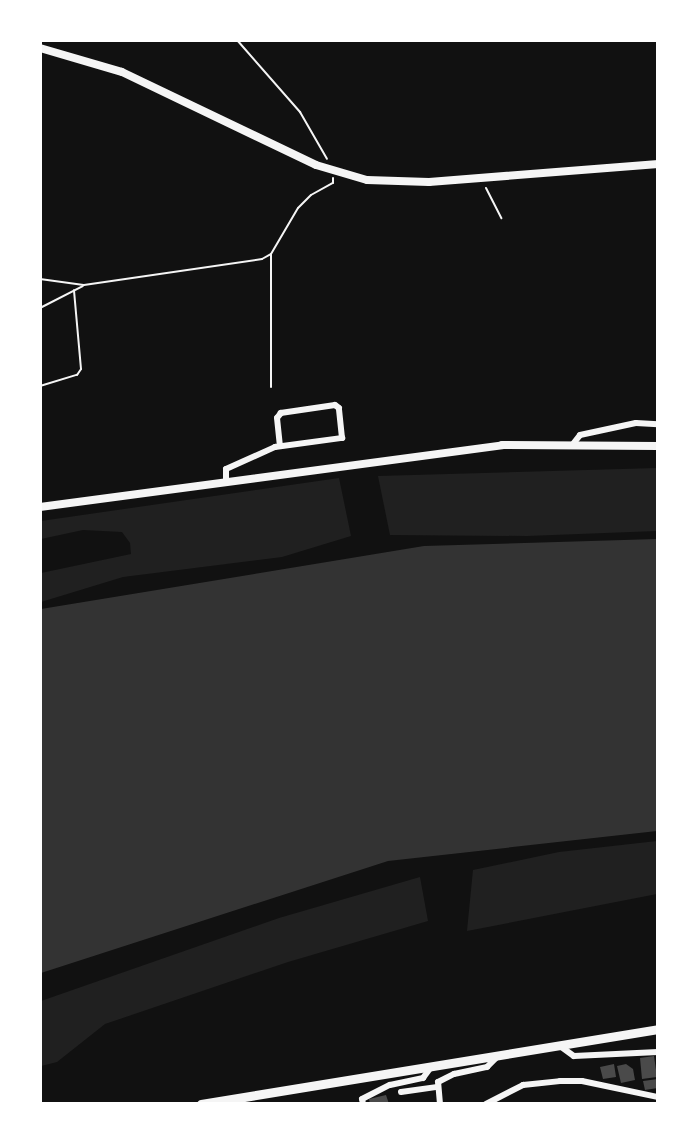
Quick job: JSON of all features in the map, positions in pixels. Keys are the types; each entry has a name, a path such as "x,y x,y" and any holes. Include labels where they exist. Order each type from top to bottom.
{"main road":[{"path":"40,507 502,445 657,446"},
{"path":"201,1104 657,1029"}],"street":[{"path":"40,48 122,72 333,171 395,183 657,164"},
{"path":"226,482 226,469 280,445 287,448 342,438 339,408 335,405 280,413 277,418 280,445"},
{"path":"573,444 580,435 636,423 657,424"},
{"path":"557,1044 574,1056 657,1052"},
{"path":"401,1092 436,1087 454,1074 487,1067 499,1055"},
{"path":"363,1104 362,1099 390,1085 423,1078 432,1066"},
{"path":"486,1104 523,1085 560,1081 582,1081 657,1097"},
{"path":"436,1087 440,1104"},
{"path":"252,1104 261,1093"}],"path":[{"path":"237,40 300,112 333,171 333,183 298,207 271,254 271,387"},
{"path":"481,178 501,218"},
{"path":"40,279 84,285 255,261 271,254"},
{"path":"40,308 84,285"},
{"path":"40,386 78,375 81,369 74,290"}],"shaded area":[{"path":"657,468 657,531 527,536 390,535 378,476"},
{"path":"339,478 351,536 282,557 123,577 41,602 41,573 131,554 130,543 122,532 83,530 41,539 41,521"},
{"path":"657,539 657,831 388,861 41,973 41,609 424,546"},
{"path":"657,841 657,894 467,931 473,870 559,852"},
{"path":"420,877 428,921 288,962 105,1024 57,1062 41,1066 41,1001 279,918"}],"building":[{"path":"654,1056 657,1077 642,1079 640,1058"},
{"path":"614,1064 616,1077 603,1079 600,1067"},
{"path":"626,1064 633,1069 635,1080 621,1083 617,1066"},
{"path":"658,1079 658,1088 645,1090 643,1081"},
{"path":"386,1095 389,1104 370,1104 369,1099"}]}
